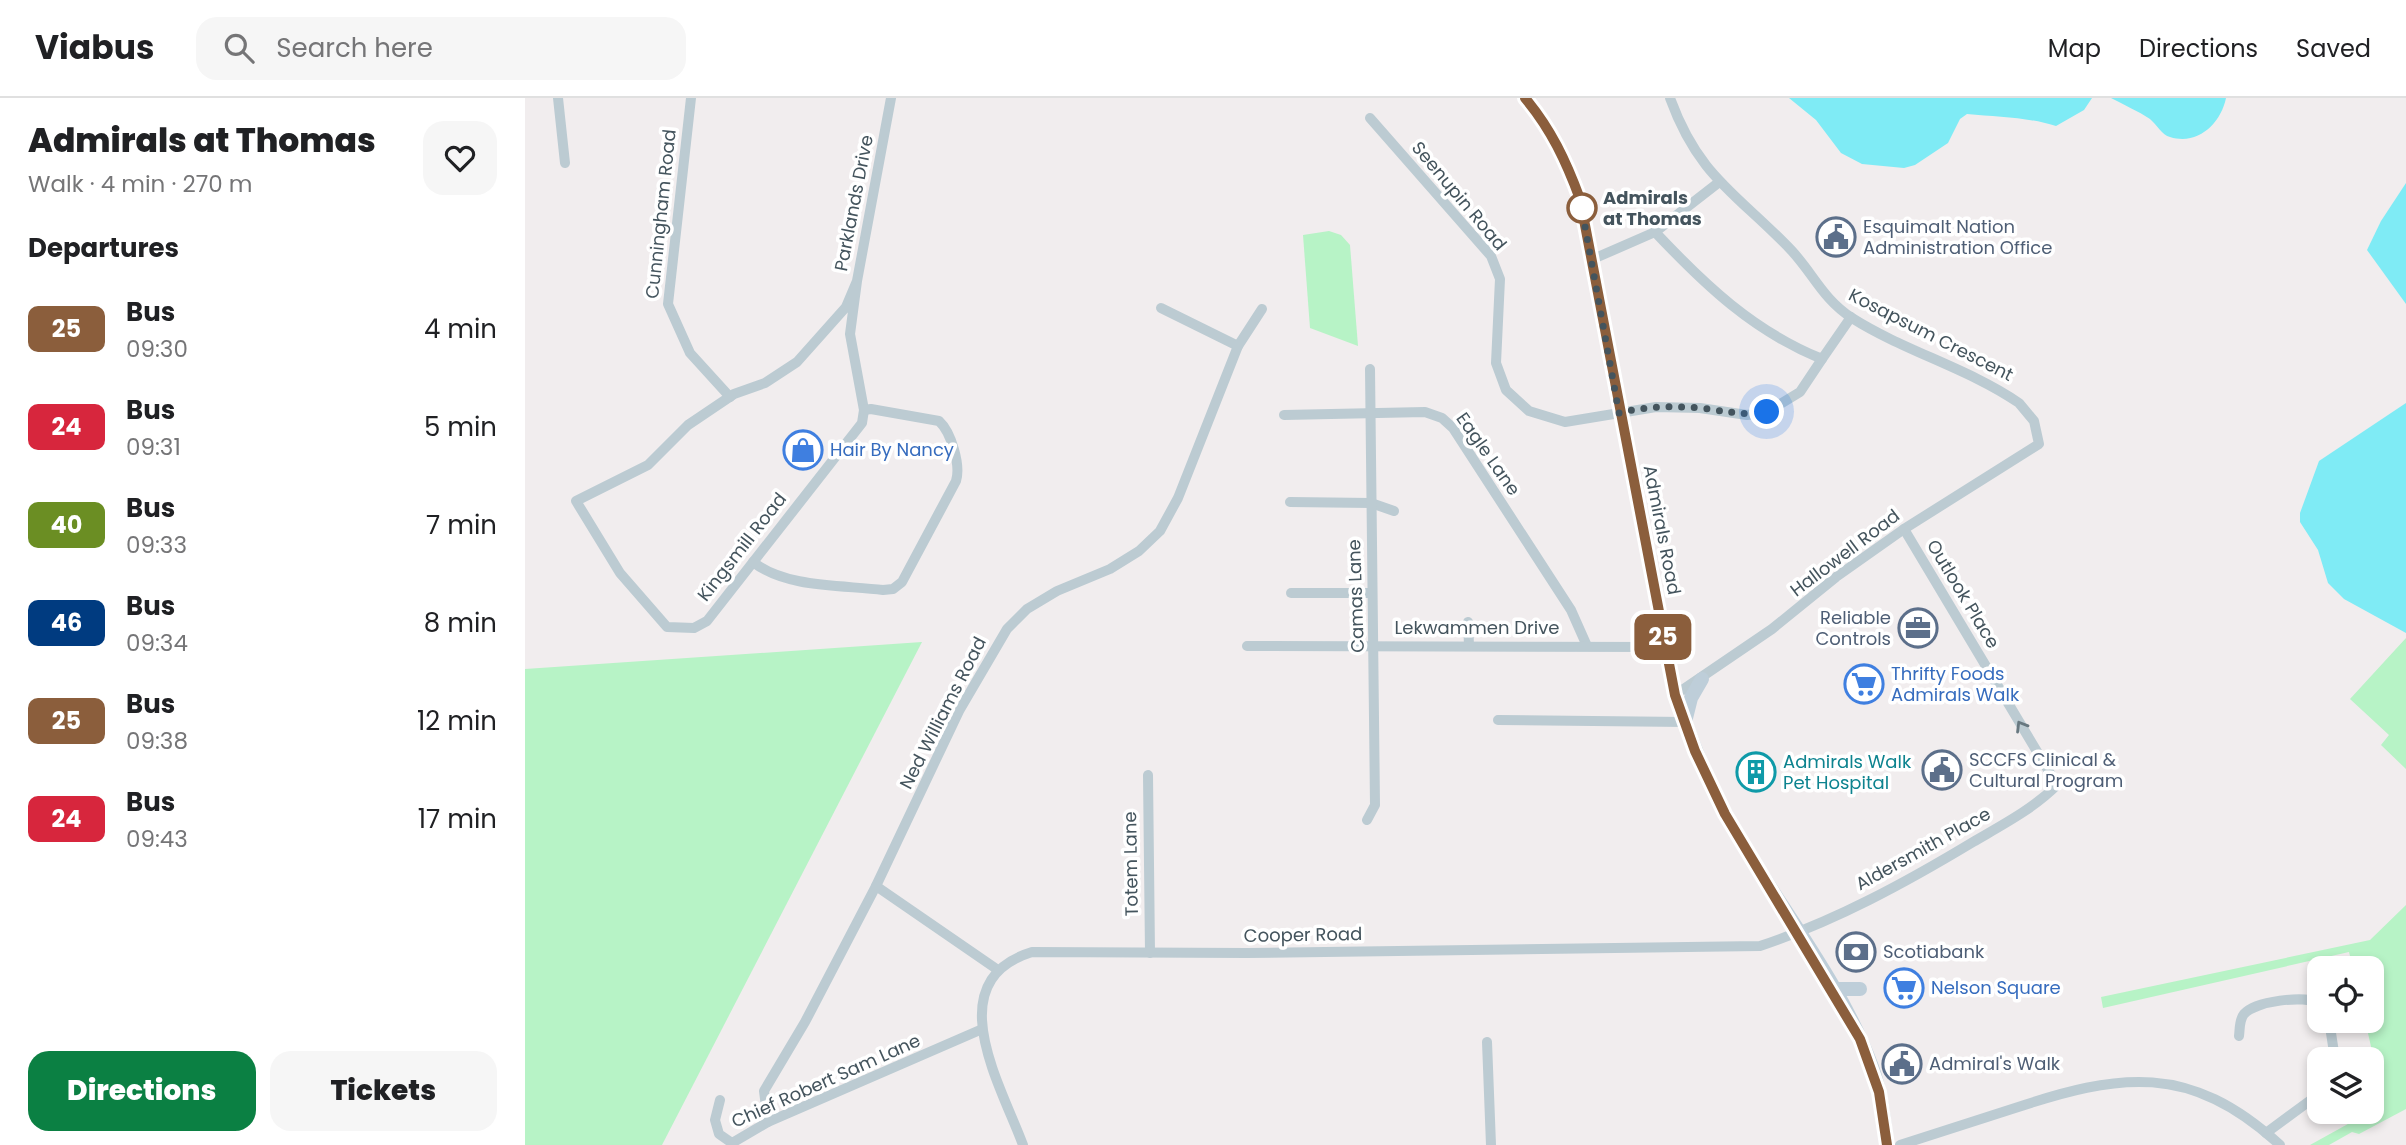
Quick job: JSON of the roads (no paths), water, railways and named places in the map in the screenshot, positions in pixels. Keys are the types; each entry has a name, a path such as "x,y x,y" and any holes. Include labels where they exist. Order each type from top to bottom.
{"main road":[{"name":"Admirals Road","path":"1525,98 1545,122 1565,157 1580,199 1675,695 1695,751 1725,814 1846,1012 1872,1068 1882,1105 1887,1145"},
{"path":"1685,722 1691,698 1702,678"},
{"path":"1832,989 1860,989 1846,1012"}],"street":[{"path":"558,98 565,163"},
{"name":"Cunningham Road","path":"691,98 668,304 690,353 730,397"},
{"name":"Parklands Drive","path":"576,501 648,465 683,429 730,397 765,383 797,362 847,313 857,281 891,98"},
{"name":"Kosapsum Crescent","path":"1670,98 1698,157 1718,183 1794,254 1827,300 1851,317 2010,396 2026,409 2034,421 2039,444"},
{"name":"Seenupin Road","path":"1370,118 1490,256 1500,279 1496,363 1506,390 1529,411 1565,422 1655,407 1700,408 1747,415 1767,412 1800,392 1851,317"},
{"path":"1593,259 1655,232 1718,183"},
{"path":"1655,232 1704,284 1734,310 1797,349 1822,359"},
{"path":"1161,308 1238,346"},
{"name":"Ned Williams Road","path":"768,1122 764,1091 805,1021 876,886 960,711 1007,629 1027,609 1057,591 1110,569 1139,551 1160,531 1178,498 1238,346 1262,309"},
{"path":"753,562 766,572 782,577 893,589 902,582 956,481 957,464 945,428 939,421 864,410 847,313"},
{"name":"Camas Lane","path":"1367,820 1375,806 1375,645 1370,593 1370,369"},
{"name":"Kingsmill Road","path":"576,501 619,573 667,627 690,629 703,624 753,562 862,423 864,410"},
{"name":"Eagle Lane","path":"1284,415 1425,412 1442,418 1453,428 1571,610 1587,646"},
{"name":"Hallowell Road","path":"1675,695 1904,529 2039,444"},
{"path":"1290,502 1371,503 1394,511"},
{"name":"Outlook Place","path":"1904,529 2057,785"},
{"path":"1291,593 1370,593"},
{"path":"1468,622 1469,645"},
{"name":"Lekwammen Drive","path":"1247,646 1665,648"},
{"path":"1498,720 1685,722"},
{"name":"Totem Lane","path":"1148,775 1150,953"},
{"name":"Aldersmith Place","path":"1800,934 1927,870 2032,807 2057,785"},
{"path":"876,886 998,970 981,999 980,1030 1023,1145"},
{"name":"Cooper Road","path":"998,970 1012,958 1031,952 1761,946 1800,934"},
{"path":"2239,1036 2241,1017 2247,1012 2290,999 2307,999"},
{"name":"Chief Robert Sam Lane","path":"720,1100 715,1120 719,1134 732,1143 768,1122 980,1030"},
{"path":"1487,1042 1491,1145"},
{"path":"1900,1145 2076,1088 2125,1080 2160,1083 2212,1098 2231,1107 2280,1145"},
{"path":"2266,1133 2307,1103"}],"water":[{"path":"1789,98 2092,98 2084,110 2056,126 2023,119 1967,114 1960,119 1948,143 1915,165 1904,168 1862,164 1841,153 1816,120"},
{"path":"2111,98 2226,98 2219,116 2207,130 2190,138 2180,139 2167,136 2150,119"},
{"path":"2406,183 2406,304 2367,250 2381,221"},
{"path":"2406,403 2406,633 2344,599 2328,583 2318,550 2300,522 2300,513 2319,461"}],"place":[{"name":"Admirals at Thomas","path":"1582,208"},
{"name":"Esquimalt Nation Administration Office","path":"1836,237"},
{"name":"Hair By Nancy","path":"803,450"},
{"name":"Reliable Controls","path":"1918,628"},
{"name":"Thrifty Foods Admirals Walk","path":"1864,684"},
{"name":"SCCFS Clinical & Cultural Program","path":"1942,770"},
{"name":"Admirals Walk Pet Hospital","path":"1756,772"},
{"name":"Scotiabank","path":"1856,952"},
{"name":"Nelson Square","path":"1904,988"},
{"name":"Admiral's Walk","path":"1902,1064"}]}
